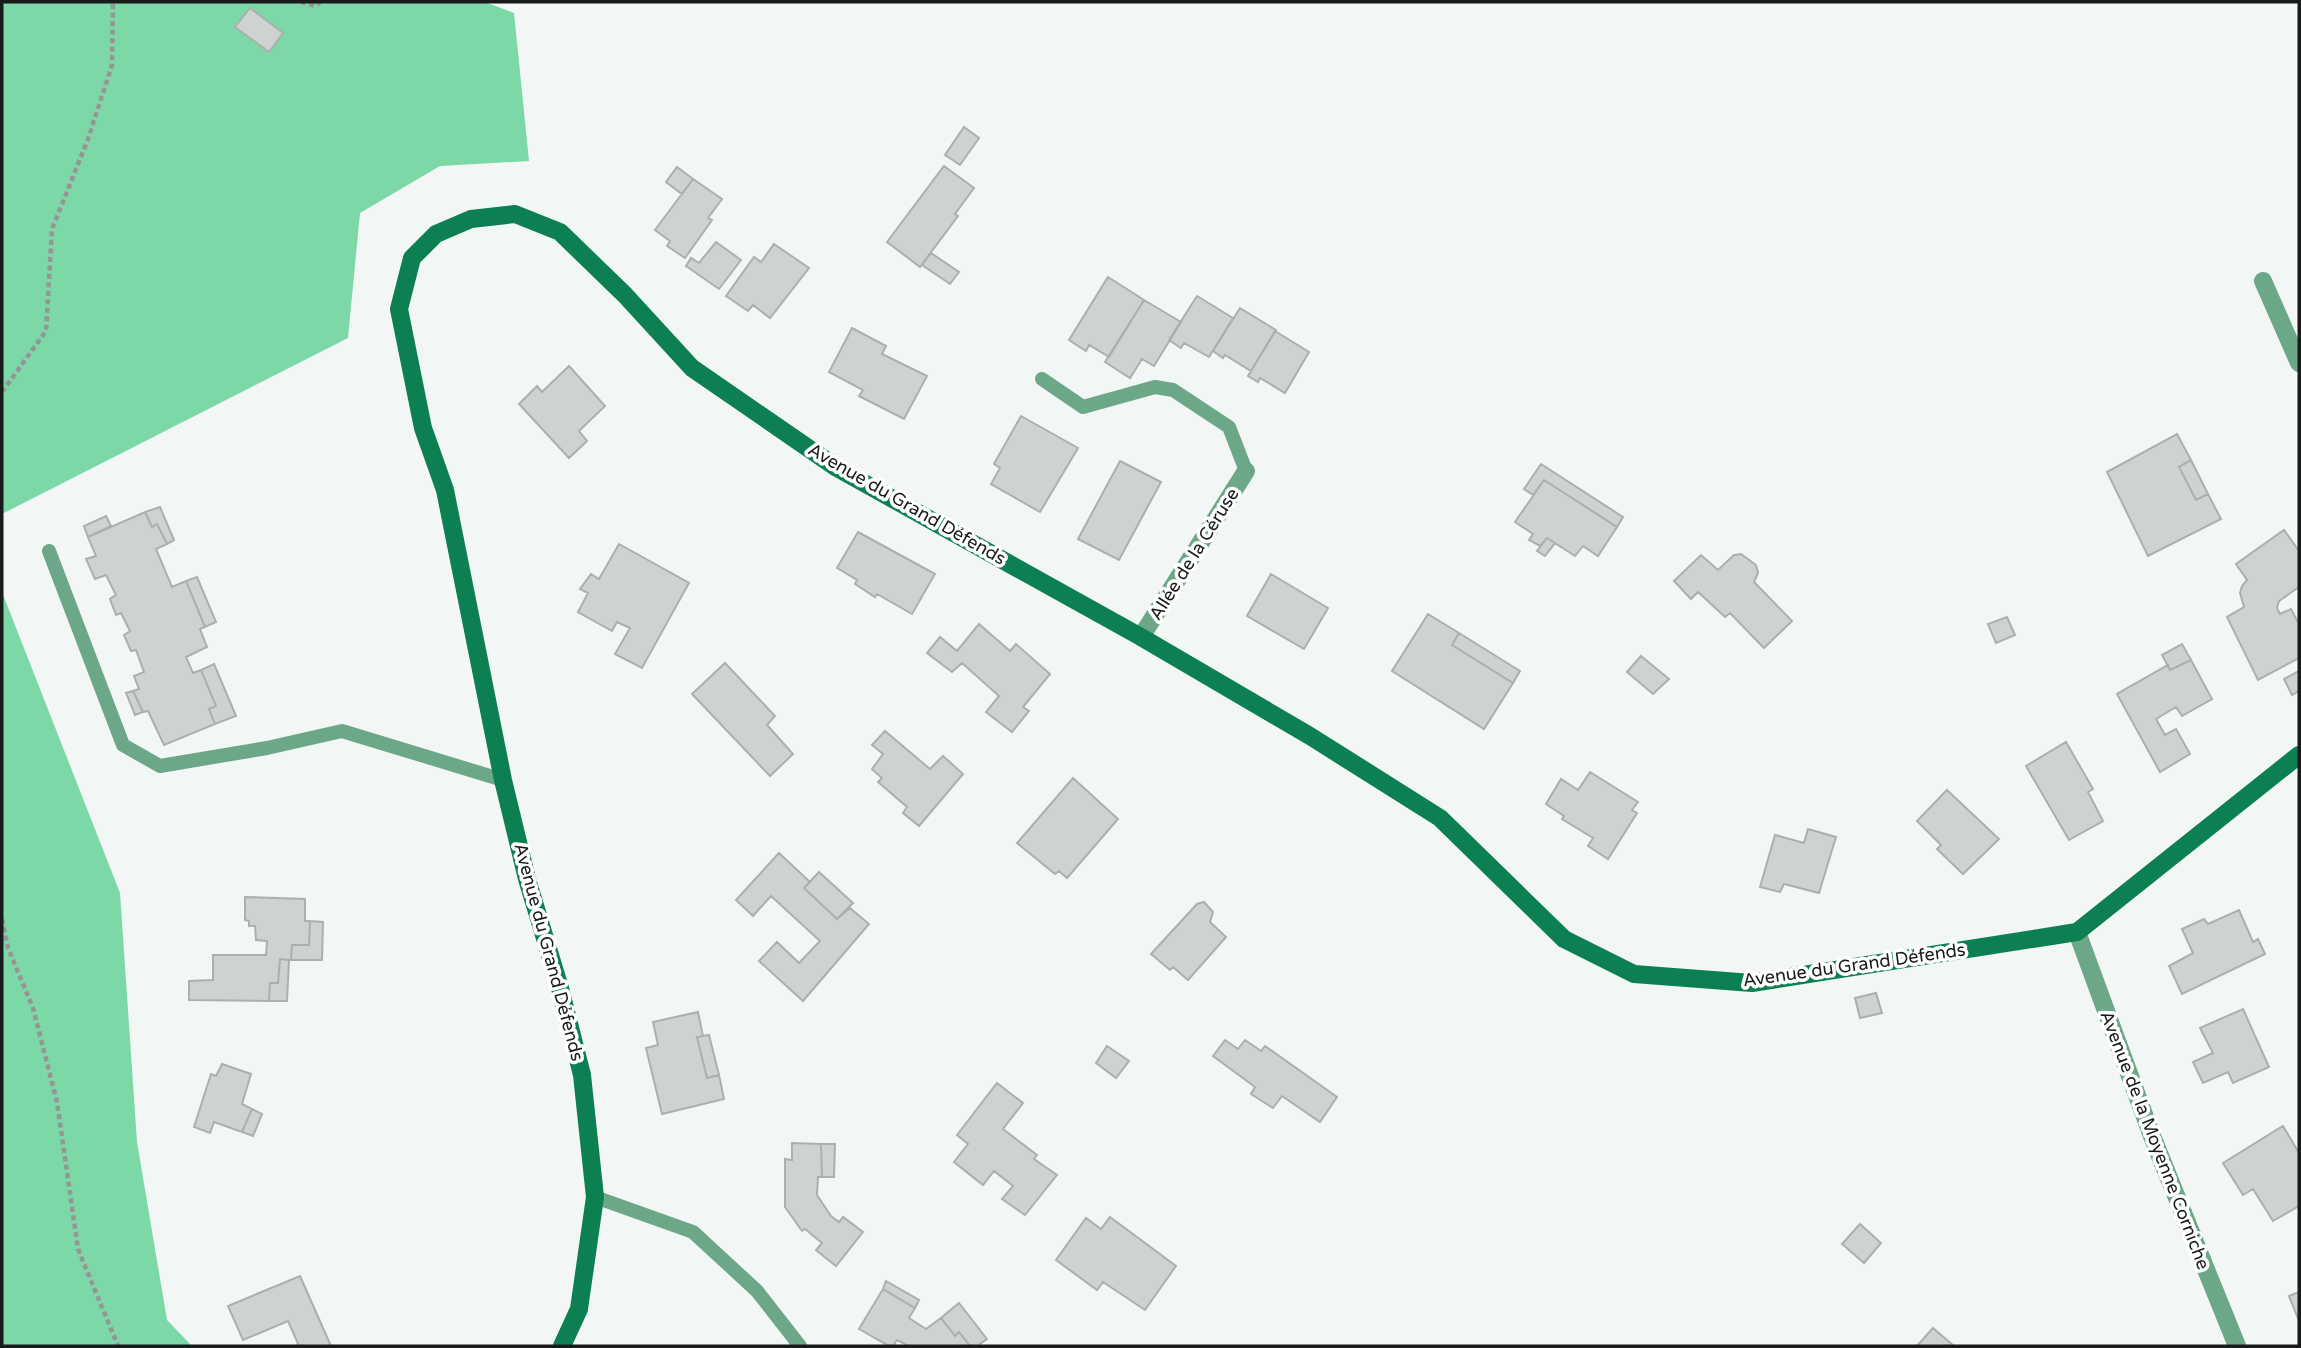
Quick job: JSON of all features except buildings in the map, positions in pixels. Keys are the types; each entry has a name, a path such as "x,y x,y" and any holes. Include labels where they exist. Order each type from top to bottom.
{"street":[{"name":"Avenue du Grand Défends","path":"562,1346 579,1308 594,1197 582,1074 560,988 527,879 503,780 445,490 423,428 399,309 412,258 436,234 471,219 515,214 560,232 625,295 692,368 837,468 1141,637 1310,736 1440,818 1564,939 1634,974 1752,983 2077,932 2299,755"},
{"path":"2263,281 2299,363"},
{"name":"Allée de la Céruse","path":"1141,637 1246,471"},
{"name":"Avenue de la Moyenne Corniche","path":"2077,932 2152,1136 2237,1346"}],"lane":[{"path":"1042,379 1083,407 1156,387 1173,390 1229,428 1246,471"},
{"path":"49,551 123,745 160,766 267,748 342,731 503,780"},
{"path":"594,1197 693,1232 757,1291 800,1346"}],"path":[{"path":"2,392 46,331 52,229 89,139 112,65 113,2"},
{"path":"301,2 316,6 320,2"},
{"path":"2,919 8,948 33,1008 57,1102 78,1249 118,1346"}],"green space":[{"path":"2,2 485,2 514,13 529,161 440,166 360,213 348,338 2,514"},
{"path":"2,592 120,893 137,1142 167,1320 192,1346 2,1346"}]}
